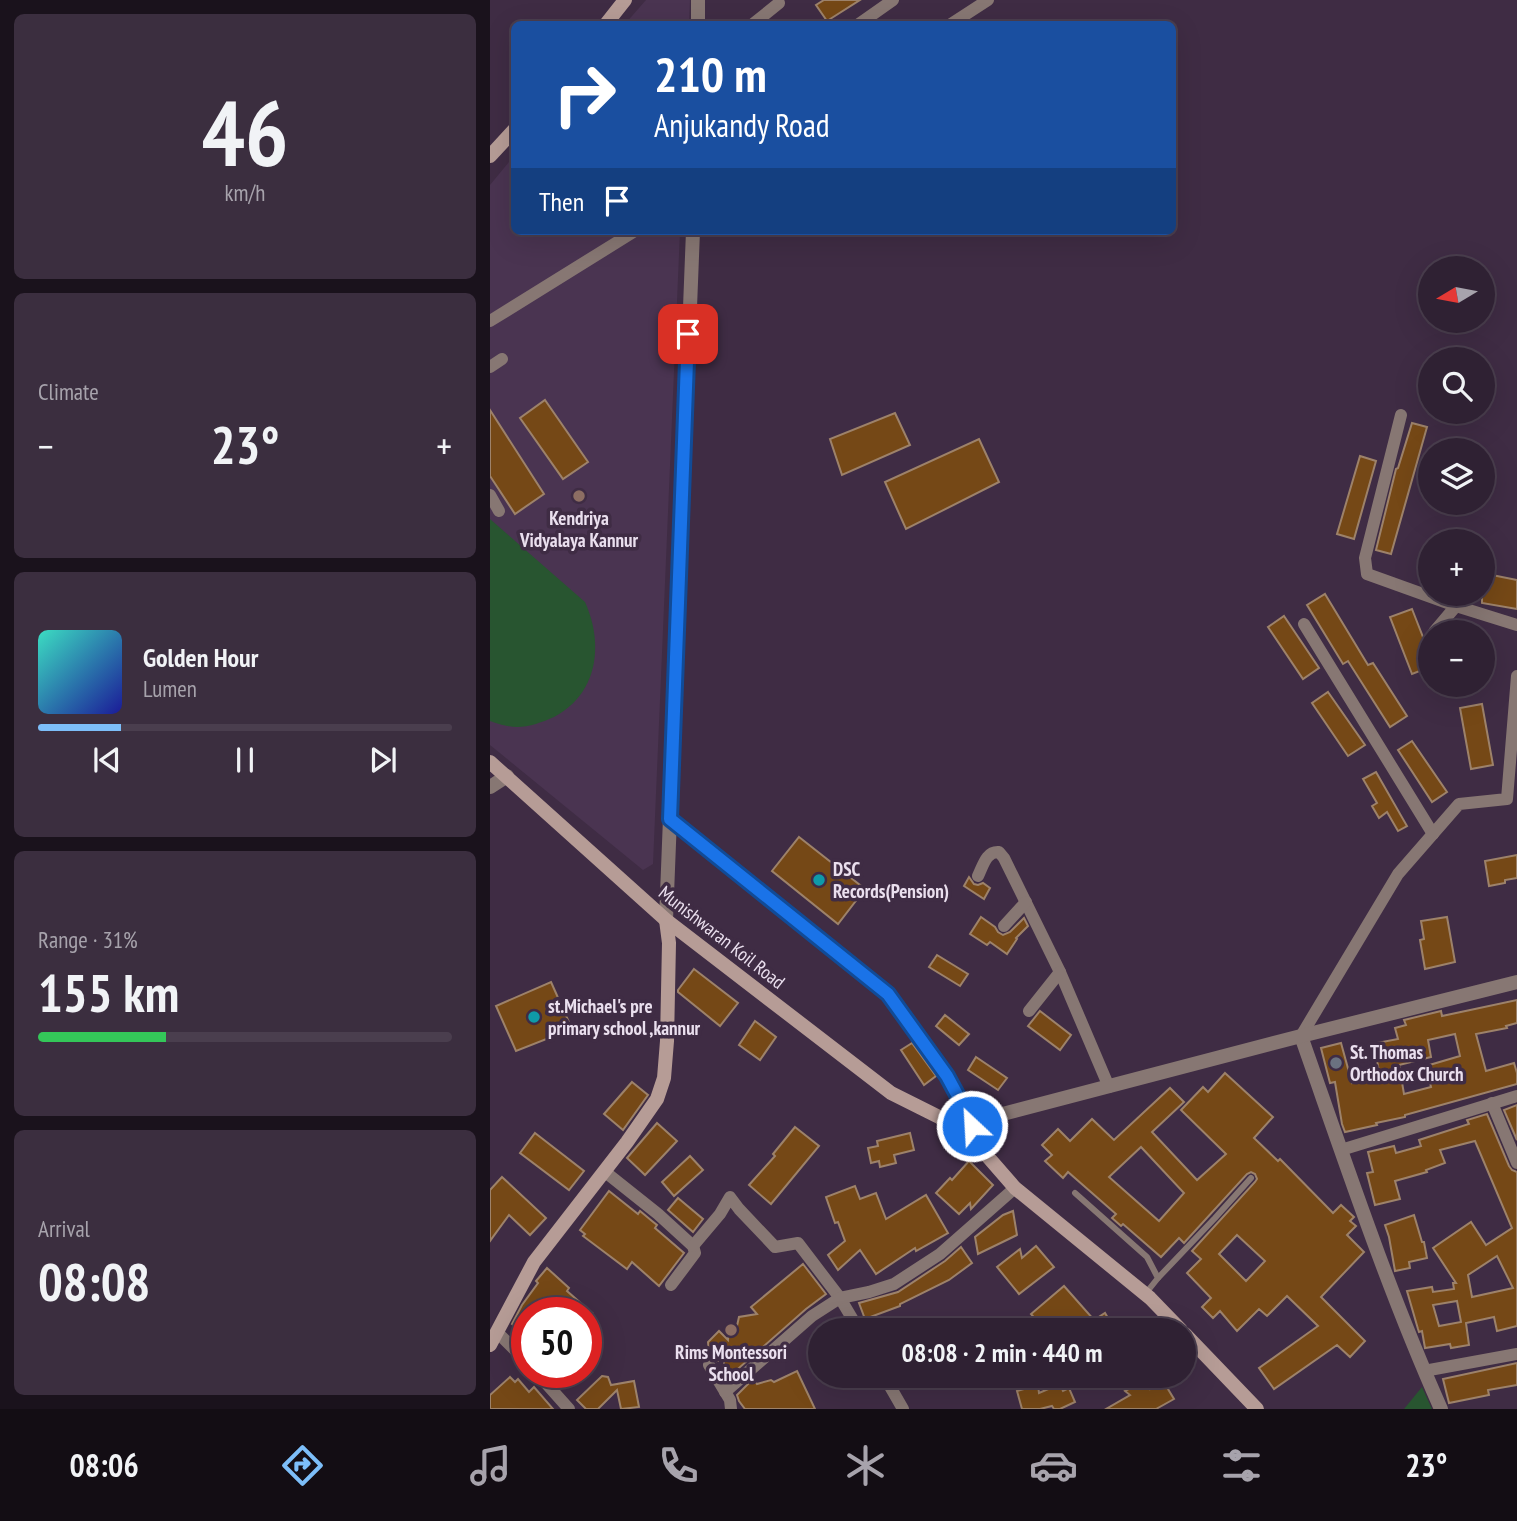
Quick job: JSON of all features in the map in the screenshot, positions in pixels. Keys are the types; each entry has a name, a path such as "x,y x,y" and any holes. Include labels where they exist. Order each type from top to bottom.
{"main road":[{"path":"608,21 625,0"},
{"path":"490,156 511,133"},
{"name":"Munishwaran Koil Road","path":"490,762 666,920 891,1093 945,1120"},
{"path":"490,1345 534,1262 627,1142 662,1088 667,1041 669,957 666,920"},
{"path":"970,1128 959,1138 951,1136 945,1129 945,1120 951,1113 959,1111 968,1114 970,1128 1015,1188 1145,1294 1169,1318"},
{"path":"1196,1346 1250,1406"}],"street":[{"path":"698,0 698,21"},
{"path":"863,21 893,0"},
{"path":"956,21 988,0"},
{"path":"757,21 779,3"},
{"path":"490,321 629,235"},
{"path":"666,920 693,235"},
{"path":"490,367 502,359"},
{"path":"1401,415 1365,558 1367,573 1418,592"},
{"path":"490,495 499,511"},
{"path":"1444,620 1456,606 1517,625"},
{"path":"1304,624 1433,834"},
{"path":"1301,1036 1398,874 1459,804 1507,799 1517,676"},
{"path":"490,787 508,776"},
{"path":"670,819 888,994 947,1076 961,1102 959,1111"},
{"path":"978,876 988,855 999,852 1060,972 1109,1087"},
{"path":"1004,926 1026,902"},
{"path":"1029,1011 1060,972"},
{"path":"970,1128 1109,1087 1517,982"},
{"path":"1301,1036 1341,1150 1424,1371 1441,1409"},
{"path":"1341,1150 1517,1096"},
{"path":"1492,1103 1517,1163"},
{"path":"604,1171 693,1246 695,1253 671,1285"},
{"path":"725,1392 811,1316 840,1298 894,1284 940,1254 1015,1188"},
{"path":"693,1246 720,1214 730,1197 775,1247 797,1243 840,1298 852,1318"},
{"path":"497,1332 511,1346"},
{"path":"1424,1371 1517,1354"},
{"path":"709,1365 730,1401 731,1409"},
{"path":"550,1388 569,1409"},
{"path":"891,1388 903,1409"}],"lane":[{"path":"1145,1294 1251,1178"},
{"path":"1075,1193 1147,1257 1158,1278"}],"shaded area":[{"path":"646,0 690,0 689,21 628,21"},
{"name":"Kendriya Vidyalaya Kannur","path":"511,160 511,235 680,235 653,864 643,870 490,745 490,185"}],"green space":[{"path":"490,519 585,602 594,634 593,667 580,695 554,717 526,726 517,727 490,721"},
{"path":"1422,1387 1432,1409 1404,1409"}],"building":[{"path":"824,0 860,0 827,21 816,5"},
{"path":"545,400 588,462 563,479 520,418"},
{"name":"Kendriya Vidyalaya Kannur","path":"490,410 544,494 515,514 490,476"},
{"path":"895,413 910,445 842,475 830,439"},
{"path":"1412,423 1427,427 1424,438 1418,438 1418,459 1391,554 1376,550"},
{"path":"979,439 999,482 906,529 885,482"},
{"path":"1360,456 1376,461 1354,539 1337,534"},
{"path":"1495,576 1517,580 1517,609 1495,605"},
{"path":"1325,594 1368,665 1373,663 1407,716 1390,727 1348,661 1343,664 1307,605"},
{"path":"1412,609 1418,624 1418,672 1412,674 1390,617"},
{"path":"1284,616 1319,668 1303,679 1268,627"},
{"path":"1328,692 1365,745 1348,756 1312,703"},
{"path":"1482,704 1493,765 1471,769 1460,708"},
{"path":"1412,741 1447,792 1432,802 1398,750"},
{"path":"1376,772 1407,826 1398,831 1387,812 1379,818 1372,806 1377,803 1363,779"},
{"name":"DSC Records(Pension)","path":"799,837 865,889 838,924 772,871"},
{"path":"1517,855 1517,878 1489,886 1485,861"},
{"path":"969,877 974,884 983,883 990,888 984,899 964,886"},
{"path":"981,917 1003,935 1024,918 1028,926 1016,938 1007,954 990,942 987,945 970,934"},
{"path":"1447,917 1455,962 1425,969 1420,940 1424,939 1421,921"},
{"path":"937,955 968,974 960,986 929,967"},
{"path":"694,969 738,1003 720,1026 678,992"},
{"name":"st.Michael's pre primary school ,kannur","path":"551,982 572,1029 516,1051 496,1006"},
{"path":"1517,1000 1517,1023 1506,1026 1507,1028 1476,1034 1486,1071 1514,1063 1517,1084 1345,1132 1335,1082 1330,1083 1321,1048 1341,1043 1352,1083 1380,1077 1377,1043 1398,1039 1395,1028 1406,1025 1404,1020 1441,1011 1442,1016","holes":["1455,1034 1460,1056 1426,1066 1431,1087 1404,1094 1399,1065 1431,1057 1428,1040"]},
{"path":"1040,1011 1071,1035 1060,1050 1028,1026"},
{"path":"945,1015 969,1034 959,1045 936,1026"},
{"path":"755,1021 776,1037 760,1060 739,1045"},
{"path":"912,1043 936,1076 924,1085 901,1050"},
{"path":"976,1057 1007,1078 998,1090 968,1070"},
{"path":"1225,1073 1273,1117 1254,1138 1278,1161 1280,1159 1333,1213 1341,1205 1354,1217 1350,1221 1356,1226 1347,1235 1364,1252 1321,1297 1365,1341 1350,1357 1337,1345 1274,1389 1259,1368 1318,1326 1287,1296 1267,1316 1259,1309 1237,1331 1220,1311 1213,1318 1202,1307 1211,1298 1187,1273 1201,1259 1192,1251 1255,1182 1255,1174 1247,1174 1184,1243 1179,1238 1161,1257 1123,1224 1121,1226 1112,1218 1116,1214 1068,1172 1063,1178 1045,1161 1052,1155 1042,1145 1058,1129 1070,1141 1092,1119 1114,1140 1170,1088 1184,1102 1152,1132 1197,1180 1226,1154 1181,1110 1203,1087 1208,1092","holes":["1141,1147 1184,1193 1159,1221 1109,1177","1237,1235 1265,1261 1246,1281 1219,1254"]},
{"path":"632,1082 648,1095 623,1130 604,1114"},
{"path":"1517,1105 1517,1140 1504,1110"},
{"path":"1487,1114 1509,1166 1517,1172 1517,1326 1497,1331 1494,1317 1466,1323 1469,1345 1451,1348 1450,1344 1425,1348 1422,1331 1419,1332 1407,1291 1432,1287 1433,1292 1454,1289 1453,1283 1456,1283 1433,1248 1471,1222 1486,1245 1512,1228 1475,1141 1440,1150 1445,1163 1426,1170 1427,1172 1395,1181 1400,1199 1375,1205 1367,1173 1373,1172 1368,1152 1394,1146 1396,1153 1421,1146 1419,1140 1469,1124 1467,1120","holes":["1497,1256 1513,1288 1472,1297 1468,1275","1457,1301 1461,1322 1439,1326 1433,1305"]},
{"path":"657,1123 677,1141 645,1175 627,1158"},
{"path":"795,1127 819,1146 771,1204 749,1185 775,1156 773,1154"},
{"path":"535,1133 584,1171 569,1190 520,1153"},
{"path":"910,1133 914,1150 894,1155 896,1163 880,1167 879,1161 871,1163 868,1148 878,1146 877,1141"},
{"path":"690,1156 703,1170 674,1196 662,1182"},
{"path":"969,1161 993,1185 971,1209 970,1203 959,1214 936,1193"},
{"path":"502,1177 546,1218 530,1235 509,1215 490,1241 490,1190"},
{"path":"855,1186 860,1199 876,1193 886,1219 926,1195 948,1233 916,1251 915,1248 876,1274 860,1250 838,1270 828,1255 845,1241 826,1197"},
{"path":"609,1191 657,1225 655,1228 684,1253 659,1286 632,1262 627,1269 583,1236 585,1234 580,1230"},
{"path":"678,1198 703,1219 693,1232 668,1210"},
{"path":"1013,1211 1017,1235 978,1254 975,1237 1003,1215"},
{"path":"1414,1215 1427,1258 1409,1262 1410,1268 1395,1271 1385,1225"},
{"path":"1036,1246 1054,1267 1019,1294 997,1267 1020,1249 1022,1258"},
{"path":"961,1247 972,1263 949,1280 900,1306 865,1318 859,1303 898,1292"},
{"path":"803,1264 826,1294 731,1375 724,1371 724,1360 717,1361 717,1350 709,1352 708,1342 719,1331 728,1340 729,1325 737,1326 739,1317 757,1314 751,1307"},
{"path":"547,1268 569,1288 567,1291 574,1297 528,1297 538,1283 536,1281"},
{"path":"1064,1286 1092,1318 1034,1318 1031,1314"},
{"path":"1517,1363 1517,1385 1488,1390 1489,1395 1449,1403 1443,1379"},
{"path":"797,1371 815,1409 745,1409 739,1401 737,1395 753,1379 757,1384 771,1380 774,1382"},
{"path":"602,1376 608,1377 611,1385 634,1381 639,1407 621,1409 617,1390 598,1409 586,1409 577,1400 590,1388 602,1388"},
{"path":"510,1377 511,1388 526,1388 529,1392 535,1388 553,1409 490,1409 490,1395"},
{"path":"1038,1388 1039,1393 1051,1388 1062,1388 1063,1391 1069,1388 1075,1402 1060,1409 1054,1409 1052,1406 1022,1409 1017,1391"},
{"path":"1130,1388 1167,1388 1174,1399 1156,1409 1106,1409 1130,1395 1125,1391"}],"place":[{"name":"Kendriya Vidyalaya Kannur","path":"579,496"},
{"name":"DSC Records(Pension)","path":"819,880"},
{"name":"st.Michael's pre primary school ,kannur","path":"534,1017"},
{"name":"St. Thomas Orthodox Church","path":"1336,1063"},
{"name":"Rims Montessori School","path":"731,1330"}],"route":[{"path":"688,334 670,819 888,994 947,1076 961,1102 959,1111 968,1114 972,1126"}]}
